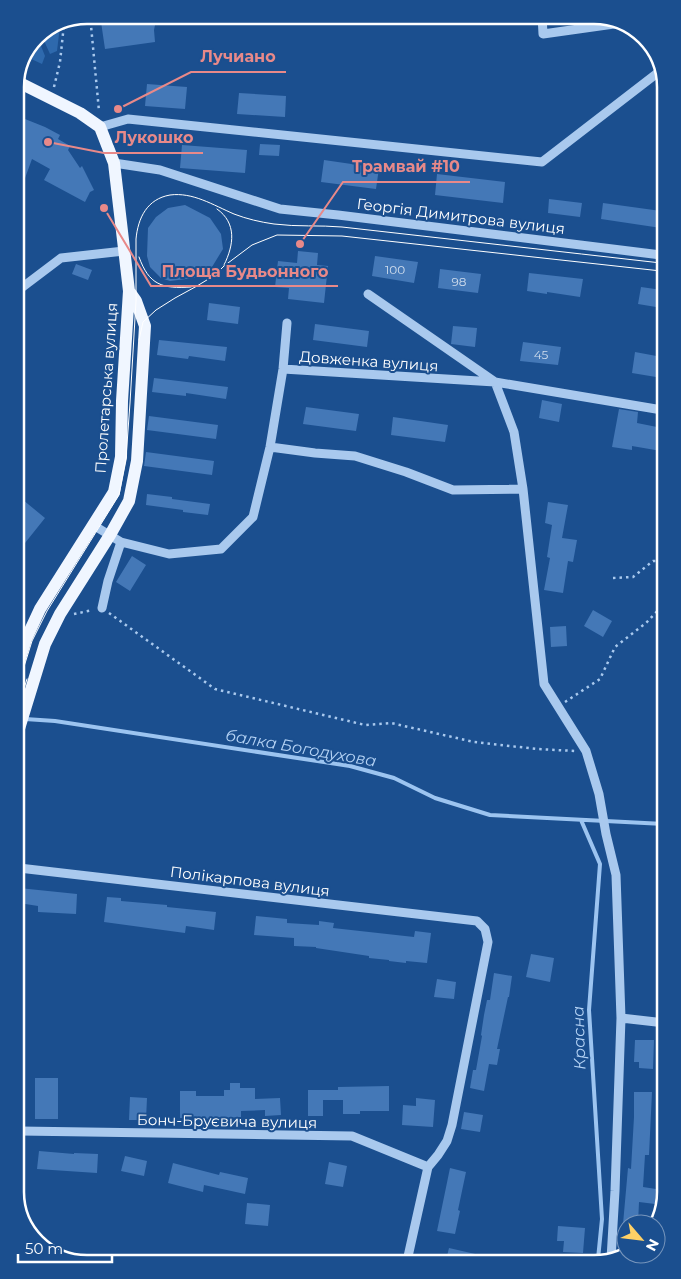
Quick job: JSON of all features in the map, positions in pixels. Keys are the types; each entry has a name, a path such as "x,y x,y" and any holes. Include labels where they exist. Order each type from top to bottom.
{"main road":[{"path":"24,85 80,113 100,127 114,162 129,291"},
{"name":"Пролетарська вулиця","path":"24,646 40,609 114,492 121,457 122,401 129,291"},
{"name":"Пролетарська вулиця","path":"24,712 45,644 60,614 115,538 129,501 137,461 145,326 136,301 129,291"}],"street":[{"path":"542,24 543,34 606,25"},
{"path":"100,127 128,119 542,162 656,74"},
{"name":"Георгія Димитрова вулиця","path":"114,162 160,170 280,209 657,255"},
{"path":"24,287 61,258 124,251"},
{"path":"368,294 495,382 514,432 523,489 544,684 586,751 599,794 616,875 621,1018 611,1252"},
{"path":"283,369 287,323"},
{"name":"Довженка вулиця","path":"93,525 115,538 169,554 222,550 253,517 270,447 283,369 495,382 657,409"},
{"path":"270,447 315,454 355,456 406,472 453,490 523,489"},
{"path":"102,608 115,538"},
{"name":"Полікарпова вулиця","path":"24,869 477,921 485,929 488,942 452,1125 447,1141 428,1167"},
{"path":"621,1018 657,1022"},
{"name":"Бонч-Бруєвича вулиця","path":"24,1131 352,1136 428,1167"},
{"path":"409,1255 428,1167"}],"path":[{"path":"91,24 100,127"},
{"path":"52,99 60,62 64,28"},
{"path":"613,578 633,577 653,562 657,562"},
{"path":"60,614 66,615 102,608 215,689 366,725 392,723 474,742 537,749 586,751"},
{"path":"558,706 600,679 615,647 657,612"}],"shaded area":[{"path":"60,30 57,51 50,54 44,40"},
{"path":"40,45 45,56 42,64 30,59"}],"building":[{"path":"101,24 155,24 155,42 105,49"},
{"path":"147,84 187,87 185,109 145,106"},
{"path":"239,93 286,96 285,117 237,114"},
{"path":"24,119 60,135 58,139 70,146 68,150 80,168 82,166 94,190 90,192 85,202 44,180 50,169 32,159 24,181"},
{"path":"260,144 280,145 279,156 259,155"},
{"path":"182,145 247,150 245,173 180,168"},
{"path":"324,160 379,168 376,189 321,182"},
{"path":"437,174 505,182 503,203 435,195"},
{"path":"549,199 582,203 580,217 548,213"},
{"path":"603,203 657,210 657,227 601,219"},
{"path":"185,205 210,218 221,234 223,249 212,267 194,278 170,281 161,278 150,267 147,256 148,228 156,217 168,208"},
{"path":"298,251 318,253 317,265 328,266 324,303 288,299 289,288 275,287 278,261 297,263"},
{"path":"375,256 418,262 414,283 372,276"},
{"path":"76,264 92,270 88,280 72,274"},
{"path":"440,269 481,274 478,293 438,288"},
{"path":"529,273 583,279 580,297 527,291"},
{"path":"641,287 657,289 657,307 638,304"},
{"path":"209,303 240,307 238,324 207,320"},
{"path":"315,324 369,331 367,347 313,340"},
{"path":"453,326 477,328 475,347 451,344"},
{"path":"159,340 227,347 225,361 189,356 188,359 157,355"},
{"path":"523,342 561,347 558,365 520,361"},
{"path":"635,352 657,356 657,377 632,373"},
{"path":"154,378 228,387 226,399 186,393 186,396 152,392"},
{"path":"542,400 562,404 559,422 539,418"},
{"path":"306,407 359,414 356,431 303,424"},
{"path":"619,409 638,412 637,423 657,427 657,450 632,446 632,450 612,447"},
{"path":"149,416 218,425 216,439 147,430"},
{"path":"393,417 448,425 445,442 391,435"},
{"path":"146,452 214,461 212,475 144,466"},
{"path":"147,494 210,504 208,515 146,505"},
{"path":"24,501 45,518 24,544"},
{"path":"548,502 568,505 562,538 577,540 573,562 568,561 563,593 544,590 550,558 547,557 552,525 545,523"},
{"path":"132,556 146,565 130,591 116,582"},
{"path":"593,610 612,621 603,637 584,626"},
{"path":"566,626 567,646 551,647 550,627"},
{"path":"24,889 77,894 76,914 38,912 38,906 24,904"},
{"path":"107,897 121,898 121,901 216,912 214,930 186,926 185,933 104,922"},
{"path":"256,916 287,919 287,923 319,925 319,921 334,923 333,928 414,937 415,931 431,933 427,963 389,961 316,947 294,946 294,938 254,935"},
{"path":"531,954 554,958 550,982 526,977"},
{"path":"494,973 512,976 497,1049 500,1049 497,1065 489,1064 484,1091 470,1088 473,1070 476,1070 484,1015 487,1000 490,1000"},
{"path":"437,979 456,982 454,999 434,997"},
{"path":"635,1040 654,1040 653,1069 639,1068 639,1062 634,1062"},
{"path":"656,1070 657,1070 657,1088"},
{"path":"35,1078 58,1078 58,1119 35,1119"},
{"path":"230,1083 240,1083 240,1088 255,1088 255,1099 280,1098 281,1115 265,1116 265,1110 241,1111 241,1117 180,1118 180,1091 196,1091 196,1096 224,1096 224,1090 230,1090"},
{"path":"389,1086 389,1111 360,1111 360,1114 343,1114 343,1100 323,1100 323,1116 308,1116 308,1090 338,1090 338,1087"},
{"path":"634,1092 652,1092 649,1155 645,1155 643,1187 656,1189 655,1204 639,1202 638,1214 624,1214 628,1168 631,1169"},
{"path":"130,1097 147,1098 146,1120 129,1120"},
{"path":"416,1098 435,1100 433,1127 402,1125 403,1105 416,1106"},
{"path":"464,1112 483,1115 480,1132 461,1129"},
{"path":"39,1151 98,1154 97,1173 37,1169"},
{"path":"125,1156 147,1161 144,1176 121,1171"},
{"path":"329,1162 347,1166 343,1187 325,1184"},
{"path":"173,1163 219,1175 220,1172 248,1178 245,1194 204,1185 203,1192 168,1183"},
{"path":"450,1168 466,1172 455,1234 437,1231"},
{"path":"247,1203 270,1205 268,1226 245,1224"},
{"path":"558,1226 585,1228 583,1253 563,1252 564,1241 557,1241"},
{"path":"449,1248 480,1255 447,1255"}],"waterway":[{"name":"балка Богодухова","path":"25,719 55,721 350,766 394,778 435,798 490,815 657,824"},
{"name":"Красна","path":"581,820 600,864 589,1010 602,1219 598,1255"}],"tram line":[{"path":"24,667 32,641 47,611 119,495 126,458 130,403 136,301 136,239 142,217 155,201 170,195 187,195 234,214 274,224 342,227 657,263"},
{"path":"217,209 228,221 232,235 230,250 224,265"},
{"path":"139,340 143,322 156,310 215,275 252,245 277,235 342,236 657,271"},
{"path":"139,257 147,274 158,283 172,287 191,287"},
{"path":"24,689 27,679"}],"place":[{"name":"Лучиано","path":"118,109"},
{"name":"Лукошко","path":"48,142"},
{"name":"Площа Будьонного","path":"104,208"},
{"name":"Трамвай #10","path":"300,244"}]}
